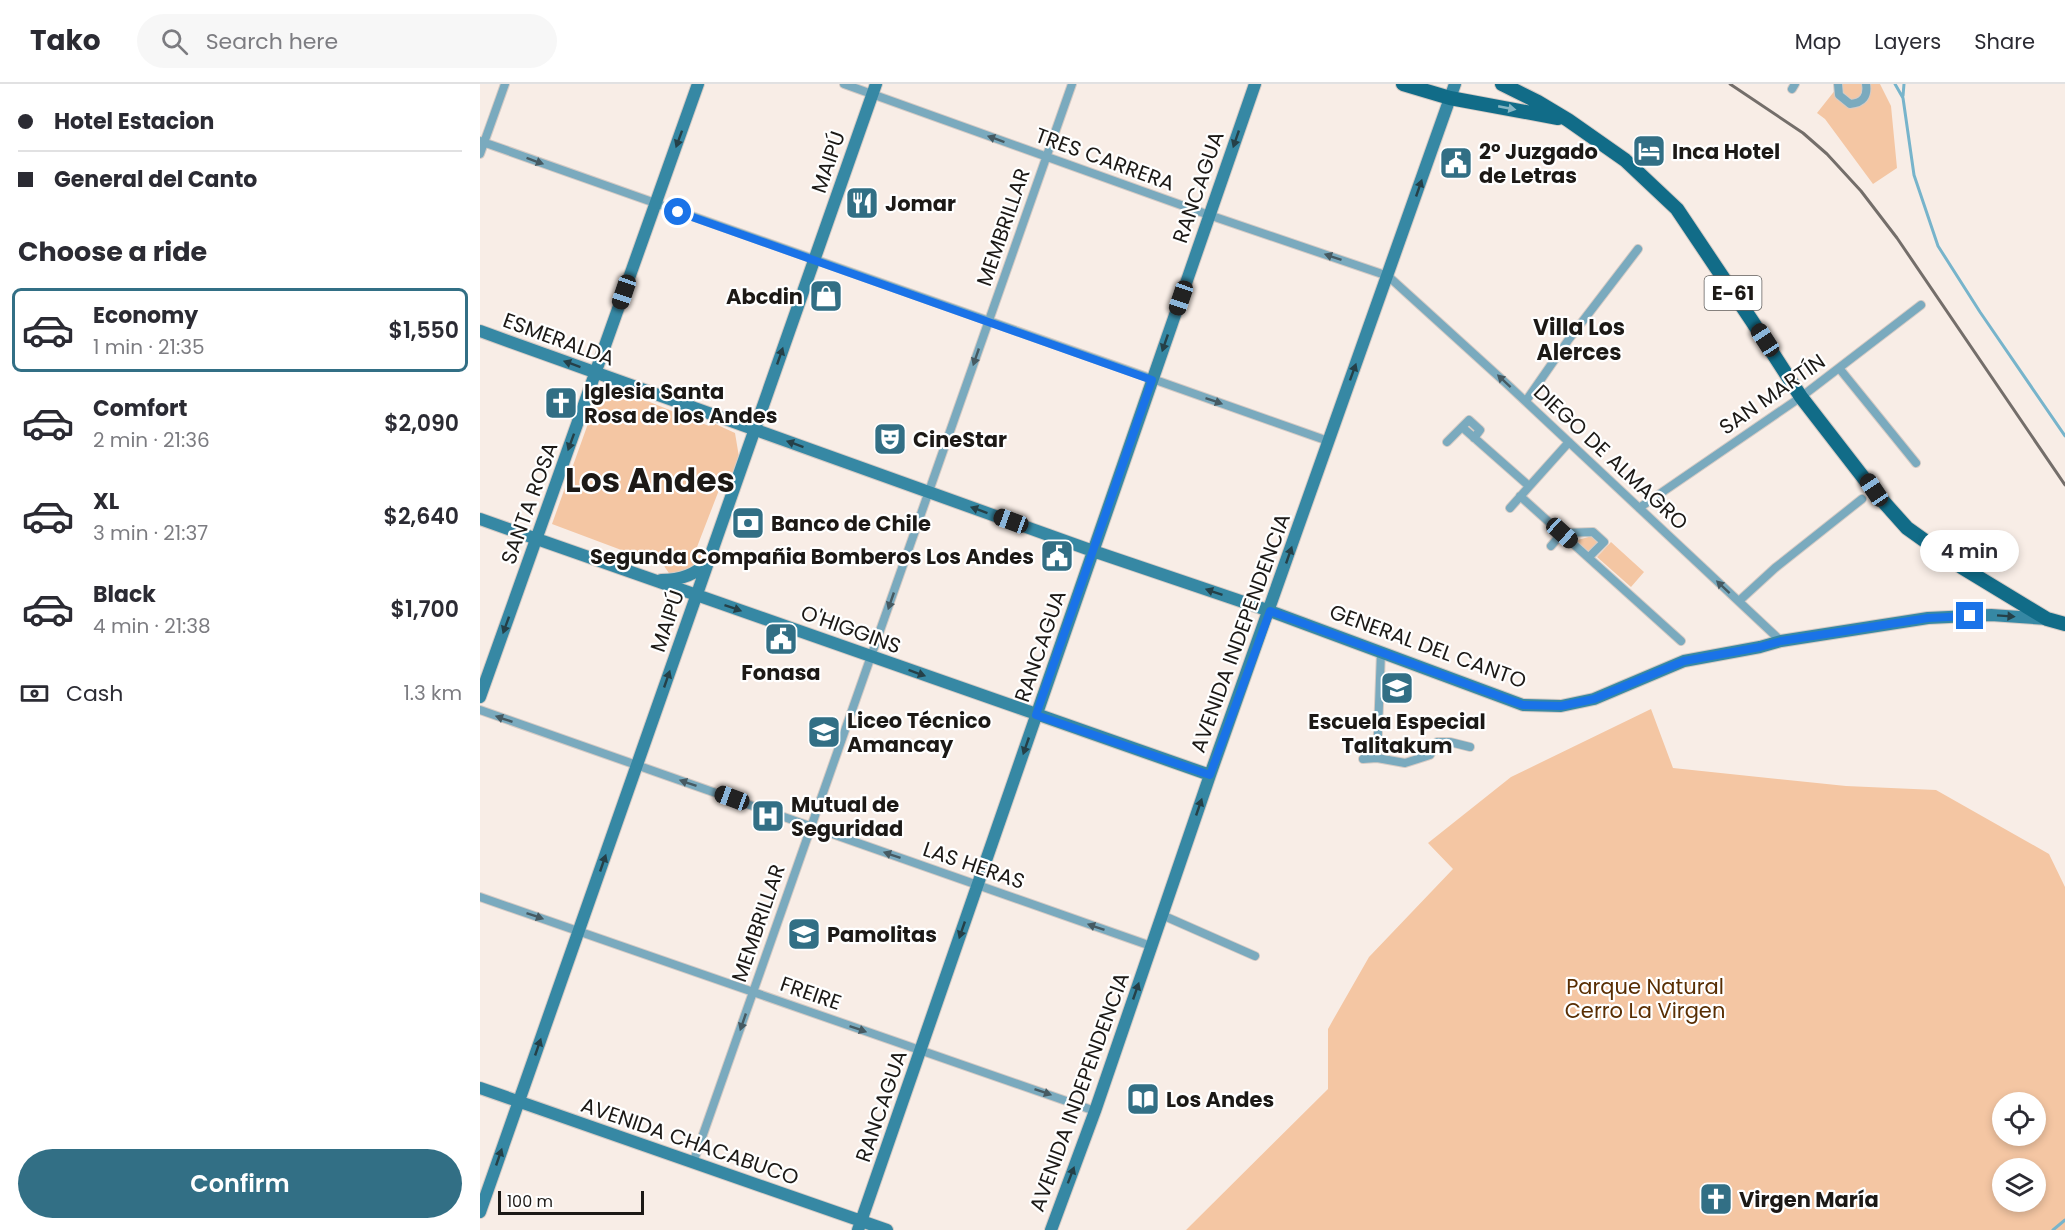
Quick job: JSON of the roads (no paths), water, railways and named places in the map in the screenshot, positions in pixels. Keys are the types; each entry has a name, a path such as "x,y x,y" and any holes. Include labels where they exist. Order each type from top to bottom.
{"main road":[{"name":"SANTA ROSA","path":"480,697 698,84"},
{"name":"RANCAGUA","path":"860,1226 1255,84"},
{"name":"E-61","path":"1402,84 1449,98 1568,120"},
{"name":"AVENIDA INDEPENDENCIA","path":"1051,1230 1095,1111 1210,775 1455,84"},
{"name":"E-61","path":"1502,84 1568,120 1625,160 1677,209 1801,397 1907,528 1963,568 2047,619"},
{"name":"MAIPÚ","path":"480,1212 874,89"},
{"name":"ESMERALDA","path":"480,332 1093,551 1270,611"},
{"path":"588,394 597,386 608,381 627,384"},
{"path":"731,421 742,436 745,447 744,459"},
{"path":"547,510 545,525 549,535 561,547"},
{"name":"O'HIGGINS","path":"480,519 1210,775"},
{"path":"654,580 684,578 700,569 710,559"},
{"name":"GENERAL DEL CANTO","path":"1270,611 1523,705 1561,706 1594,699 1684,661 1781,641 1928,618 1991,615 2047,619 2065,624"},
{"name":"AVENIDA CHACABUCO","path":"480,1089 693,1163 860,1226 886,1230"}],"street":[{"path":"480,154 482,142 505,84"},
{"name":"TRES CARRERA","path":"844,84 874,89 1047,157 1388,276"},
{"name":"MEMBRILLAR","path":"693,1163 1072,84"},
{"path":"1838,84 1839,94 1850,104 1858,103 1864,98 1868,92 1866,84"},
{"path":"482,142 1328,441"},
{"path":"1526,401 1569,339 1638,249"},
{"name":"DIEGO DE ALMAGRO","path":"1388,276 1526,401 1781,641"},
{"name":"SAN MARTÍN","path":"1639,508 1801,397 1921,305"},
{"path":"1839,368 1916,463"},
{"path":"1447,442 1469,420 1480,430 1474,438"},
{"path":"1462,428 1529,486"},
{"path":"1510,508 1569,442"},
{"path":"1520,496 1681,641"},
{"path":"1739,601 1775,568 1862,498"},
{"path":"1551,546 1562,533 1593,532 1604,542 1589,557"},
{"path":"1377,758 1381,652"},
{"name":"LAS HERAS","path":"480,710 1151,946"},
{"path":"1363,759 1377,758 1405,763 1430,755 1437,742 1450,742 1470,747"},
{"name":"FREIRE","path":"480,897 1095,1111"},
{"path":"1162,915 1255,956"}],"waterway":[{"path":"1895,84 1903,98 1914,175 1938,246 2065,436"},
{"path":"1903,96 1904,84"},
{"path":"2053,1230 2065,1220"}],"railway":[{"path":"1730,84 1803,133 1827,154 1861,191 1897,238 2065,485"}],"place":[{"name":"Inca Hotel","path":"1649,151"},
{"name":"2º Juzgado de Letras","path":"1456,163"},
{"name":"Jomar","path":"862,203"},
{"name":"Abcdin","path":"826,296"},
{"name":"Iglesia Santa Rosa de los Andes","path":"561,403"},
{"name":"CineStar","path":"890,439"},
{"name":"Banco de Chile","path":"748,523"},
{"name":"Segunda Compañia Bomberos Los Andes","path":"1057,556"},
{"name":"Fonasa","path":"781,639"},
{"name":"Escuela Especial Talitakum","path":"1397,688"},
{"name":"Liceo Técnico Amancay","path":"824,732"},
{"name":"Mutual de Seguridad","path":"768,816"},
{"name":"Pamolitas","path":"804,934"},
{"name":"Los Andes","path":"1143,1099"},
{"name":"Virgen María","path":"1716,1199"}],"district":[{"name":"Villa Los Alerces","path":"1579,340"},
{"name":"Los Andes","path":"650,480"}],"park label":[{"name":"Parque Natural Cerro La Virgen","path":"1645,998"}]}
